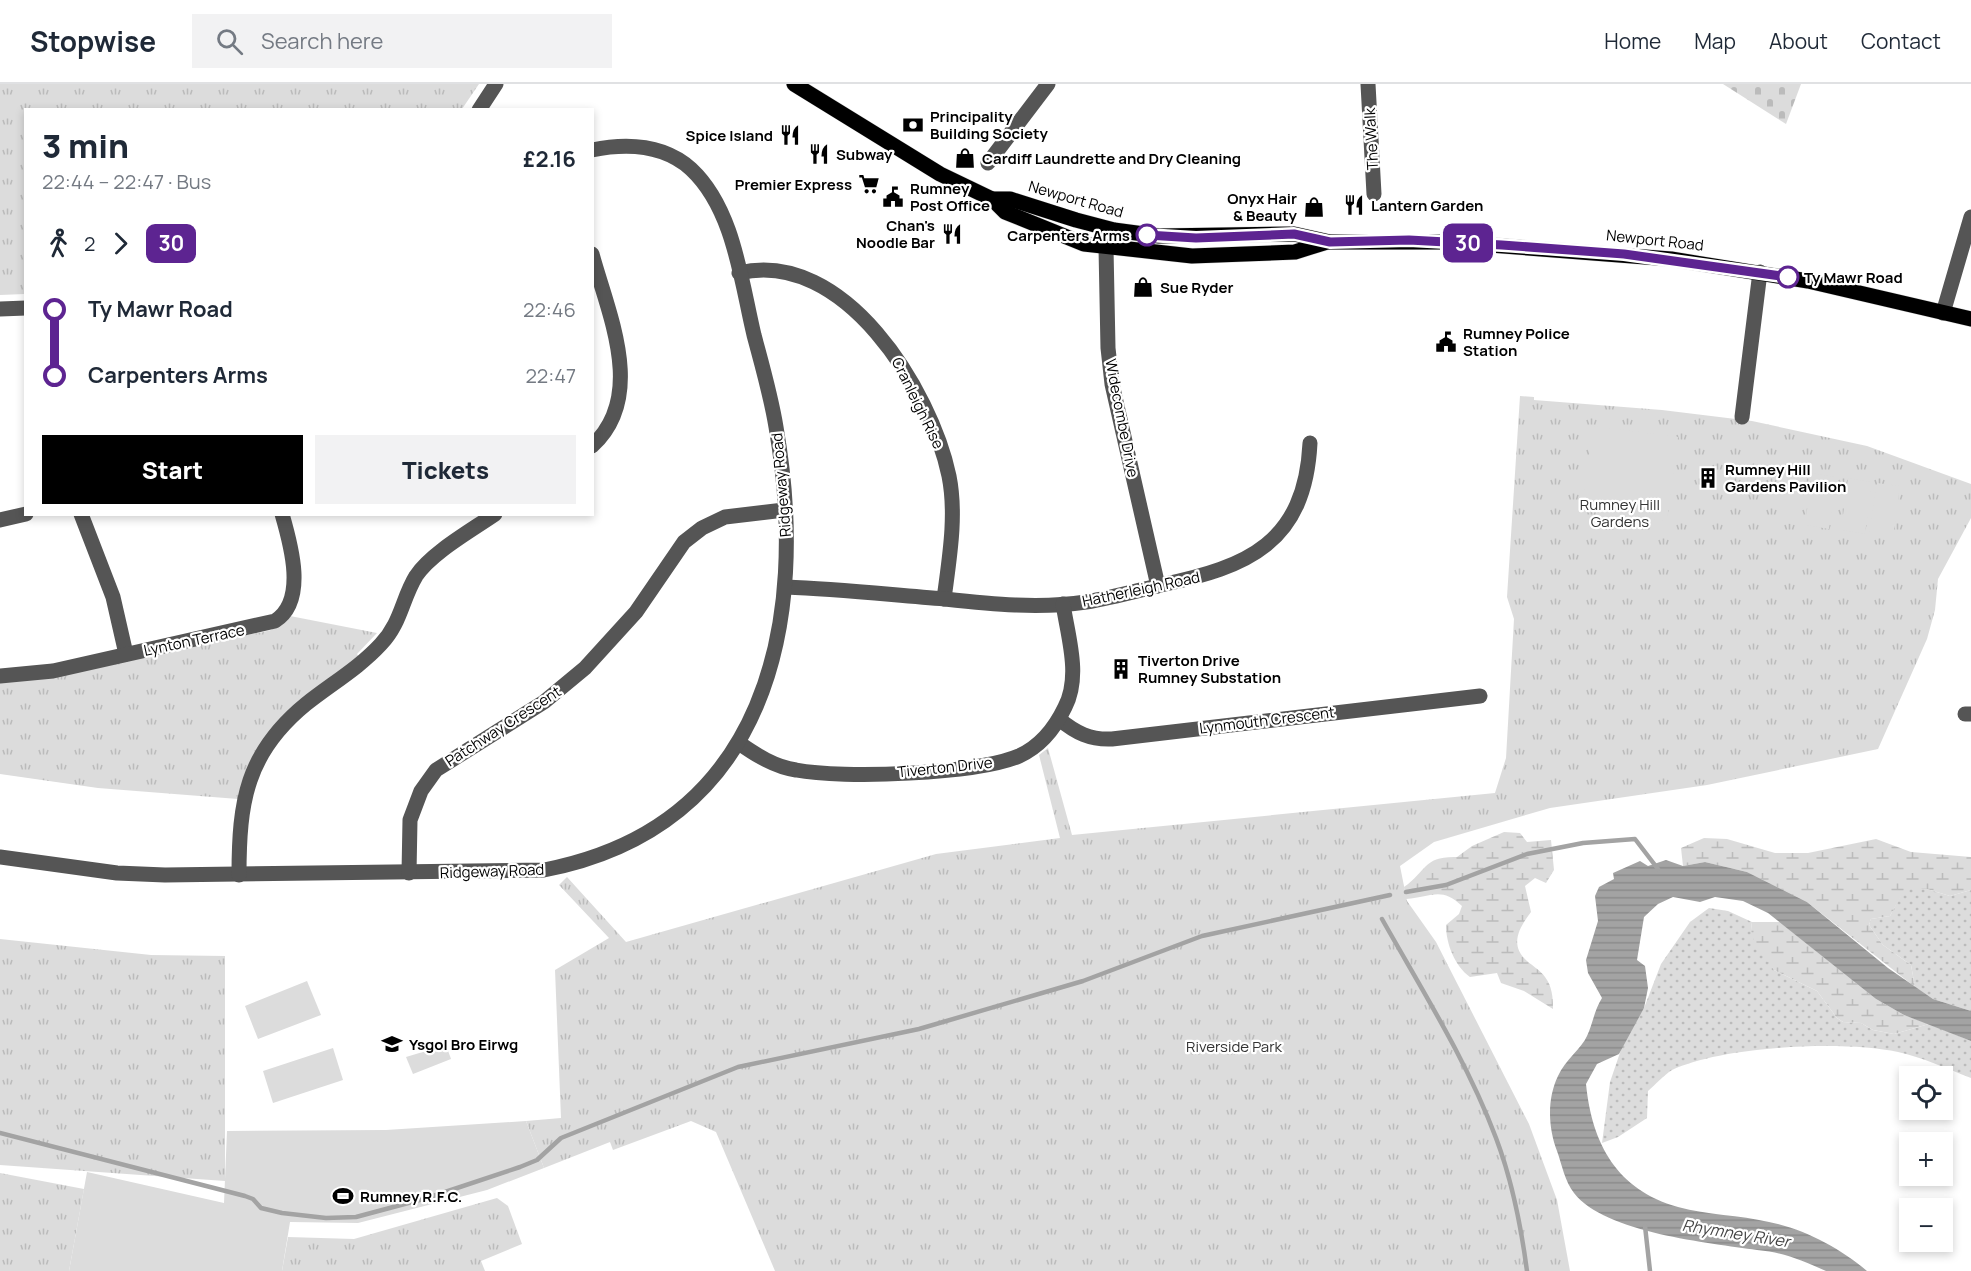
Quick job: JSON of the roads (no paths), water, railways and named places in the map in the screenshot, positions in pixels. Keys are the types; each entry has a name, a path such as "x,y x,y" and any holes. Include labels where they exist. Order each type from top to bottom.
{"main road":[{"name":"Newport Road","path":"794,84 924,165 992,199 1005,212 1066,238 1106,248 1173,255 1215,256 1295,252 1330,242"},
{"name":"Newport Road","path":"992,199 1010,199 1059,216 1127,232 1177,238 1294,234 1330,242 1409,240 1624,254 1760,272 1860,292 1971,319"}],"street":[{"path":"480,108 496,84"},
{"path":"988,163 1048,84"},
{"name":"The Walk","path":"1368,84 1374,194"},
{"name":"Ridgeway Road","path":"0,857 117,873 409,873 544,870 593,858 643,835 675,814 708,783 739,743 764,688 779,632 786,586 784,510 776,426 739,273 717,203 692,170 671,156 643,146 622,145 594,150"},
{"path":"1943,313 1971,217"},
{"name":"Widecombe Drive","path":"1106,248 1108,348 1112,384 1158,586"},
{"path":"594,262 618,354 621,379 615,412 605,432 594,444"},
{"name":"Cranleigh Rise","path":"739,273 766,269 790,274 815,285 864,318 894,353 932,427 949,478 951,517 944,599"},
{"path":"1742,417 1760,272"},
{"path":"0,309 24,308"},
{"name":"Hatherleigh Road","path":"786,586 1002,604 1063,604 1086,602 1220,571 1263,549 1283,527 1299,500 1308,466 1310,443"},
{"name":"Patchway Crescent","path":"409,873 410,820 421,791 436,770 544,702 585,668 636,612 684,542 702,528 725,517 784,510"},
{"path":"0,520 24,514"},
{"path":"82,516 113,597 126,654"},
{"name":"Lynton Terrace","path":"0,676 45,672 270,624 283,616 294,591 282,516"},
{"path":"239,874 242,802 255,767 273,737 294,714 382,643 401,615 411,586 424,567 475,520"},
{"name":"Tiverton Drive","path":"739,743 772,763 796,771 853,773 924,771 987,764 1017,756 1039,744 1059,719 1069,700 1073,682 1063,604"},
{"name":"Lynmouth Crescent","path":"1059,719 1080,735 1096,739 1112,739 1480,696"}],"water":[{"name":"Rhymney River","path":"1666,860 1683,866 1705,862 1747,872 1807,902 1888,968 1933,999 1971,1011 1971,1041 1904,1015 1876,999 1768,913 1743,901 1715,897 1700,902 1673,897 1658,904 1644,917 1637,960 1645,966 1648,988 1644,1008 1619,1054 1597,1064 1586,1084 1594,1126 1611,1162 1639,1189 1657,1199 1689,1210 1758,1220 1795,1229 1833,1247 1867,1271 1826,1271 1777,1253 1687,1239 1633,1227 1589,1207 1568,1184 1554,1142 1550,1104 1558,1076 1585,1041 1602,998 1588,973 1586,960 1598,921 1595,896 1599,887 1614,879 1613,873 1640,861 1648,866"}],"waterway":[{"path":"1406,892 1446,885 1527,854 1583,843 1635,839 1658,869"},
{"path":"0,1133 245,1196 253,1199 261,1208 282,1213 326,1218 356,1217 427,1198 520,1167 537,1160 561,1138 738,1067 919,1029 1083,981 1202,936 1390,895"},
{"path":"1382,919 1472,1081 1496,1138 1519,1220 1527,1271"},
{"path":"1645,1226 1650,1271"}],"place":[{"name":"Principality Building Society","path":"913,125"},
{"name":"Spice Island","path":"790,135"},
{"name":"Subway","path":"819,154"},
{"name":"Cardiff Laundrette and Dry Cleaning","path":"965,158"},
{"name":"Premier Express","path":"869,184"},
{"name":"Rumney Post Office","path":"893,197"},
{"name":"Lantern Garden","path":"1354,205"},
{"name":"Onyx Hair & Beauty","path":"1314,207"},
{"name":"Chan's Noodle Bar","path":"952,234"},
{"name":"Carpenters Arms","path":"1147,235"},
{"name":"Ty Mawr Road","path":"1788,277"},
{"name":"Sue Ryder","path":"1143,287"},
{"name":"Rumney Police Station","path":"1446,342"},
{"name":"Rumney Hill Gardens Pavilion","path":"1708,478"},
{"name":"Tiverton Drive Rumney Substation","path":"1121,669"},
{"name":"Ysgol Bro Eirwg","path":"392,1044"},
{"name":"Rumney R.F.C.","path":"343,1196"}],"park label":[{"name":"Rumney Hill Gardens","path":"1620,512"},
{"name":"Riverside Park","path":"1234,1046"}]}
